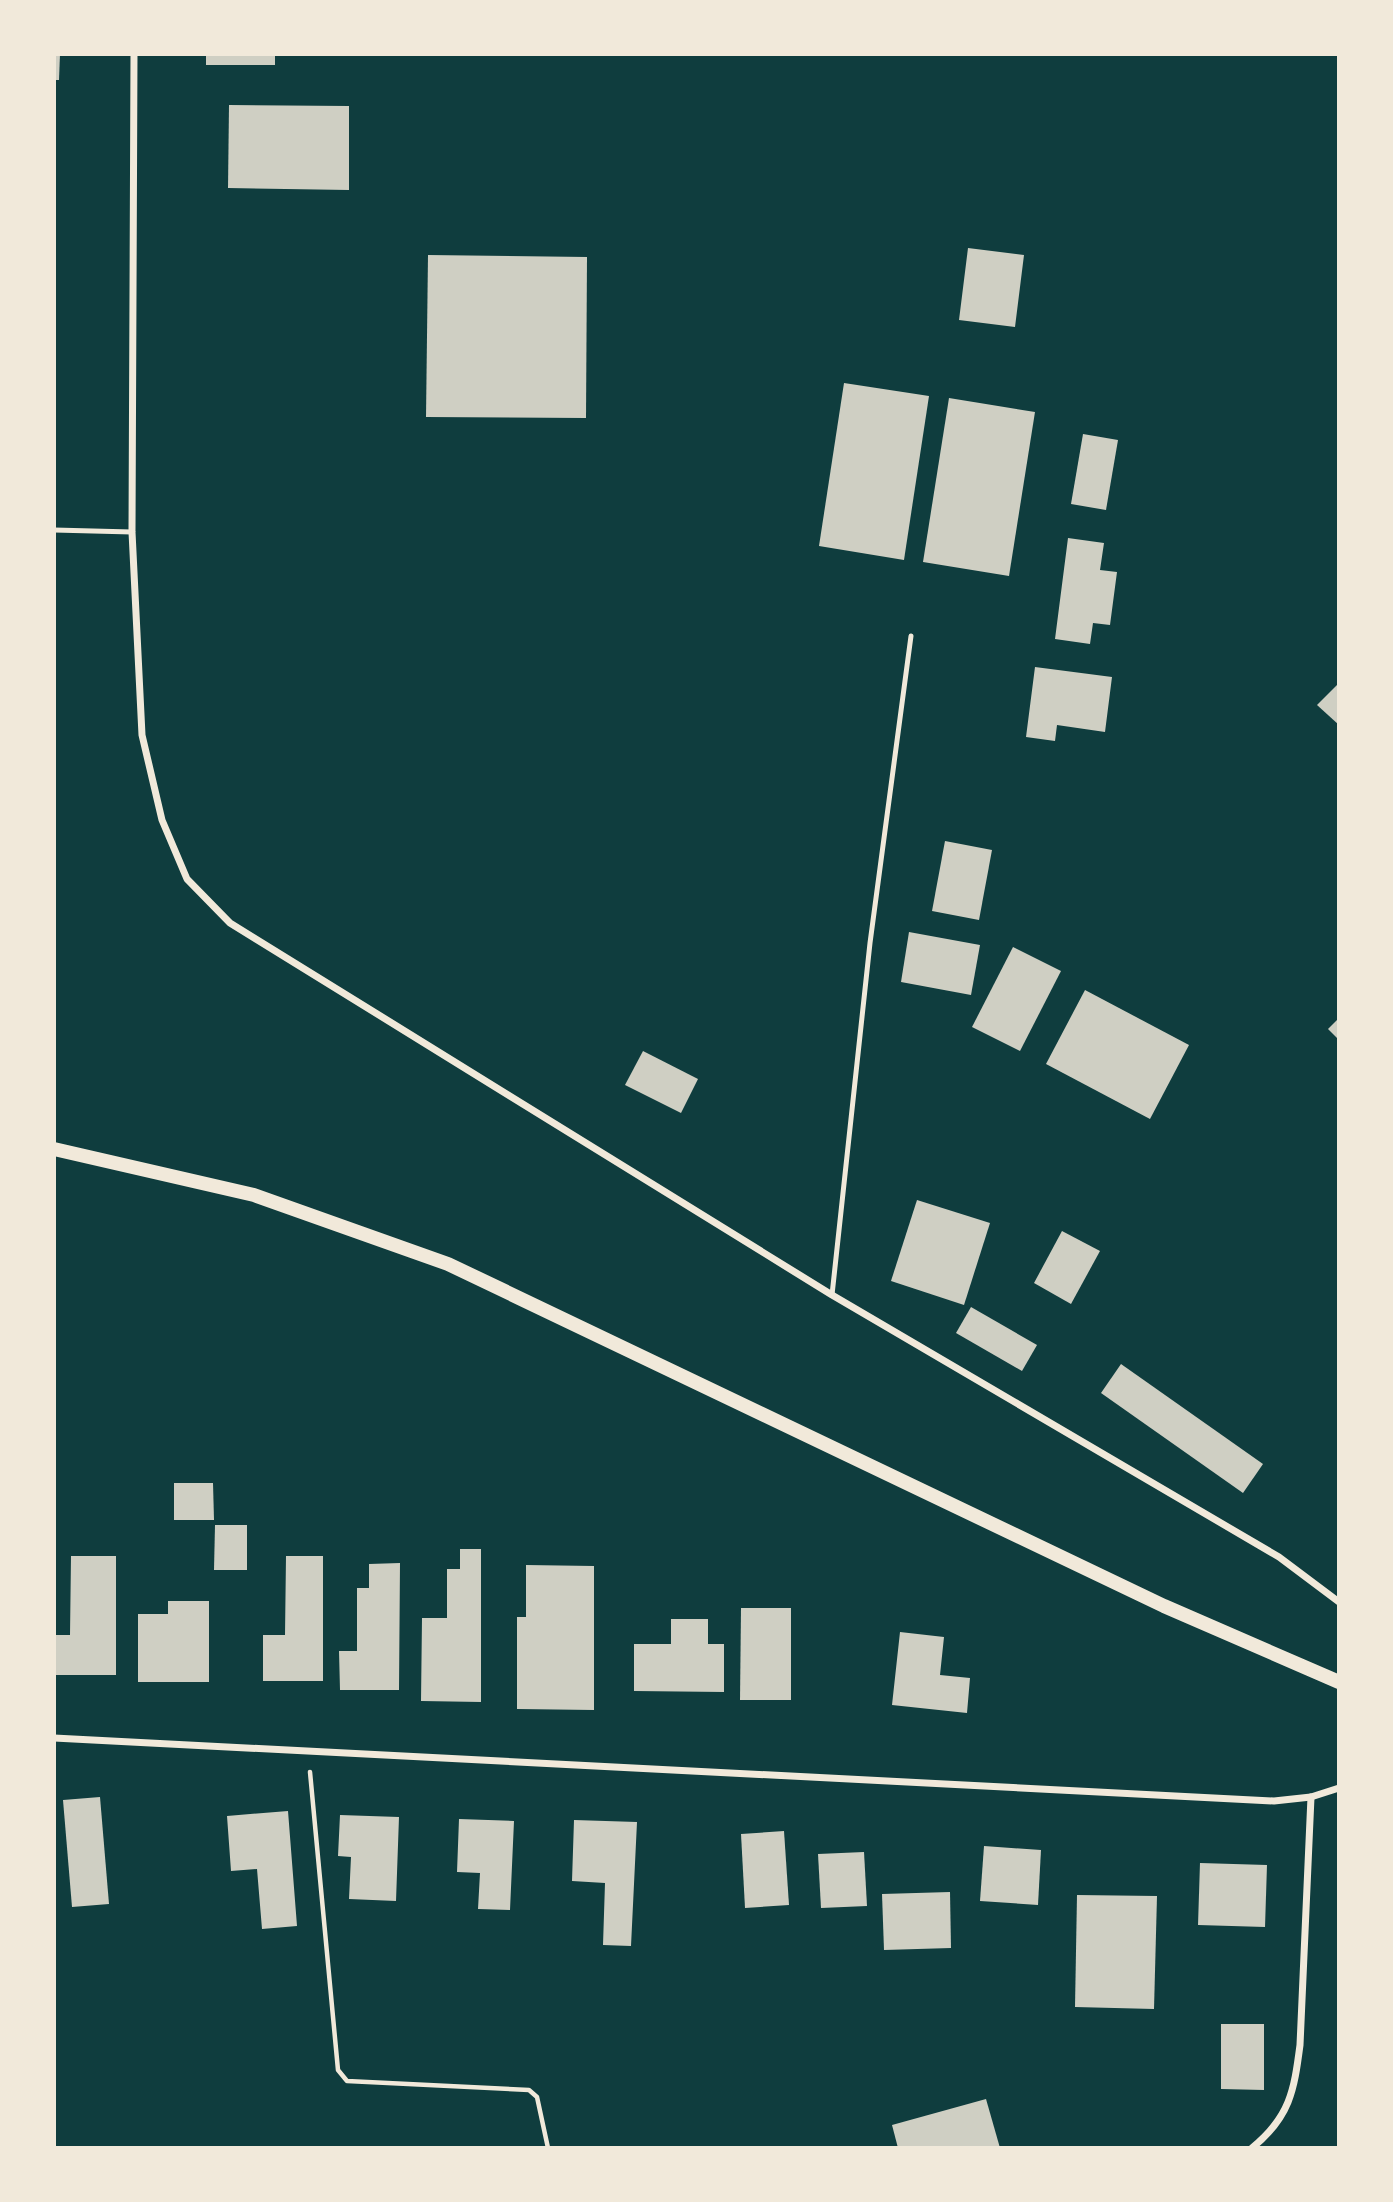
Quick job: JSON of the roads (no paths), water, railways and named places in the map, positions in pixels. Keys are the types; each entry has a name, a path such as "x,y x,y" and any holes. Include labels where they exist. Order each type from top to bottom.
{"main road":[{"path":"54,1149 254,1195 448,1264 1164,1606 1339,1682"}],"street":[{"path":"134,54 132,532 142,736 162,820 187,879 230,923 832,1295 1279,1557 1339,1602"},
{"path":"54,1738 1274,1801 1311,1797 1339,1788"},
{"path":"1252,2148 1276,2127 1289,2104 1296,2077 1300,2045 1311,1797"}],"lane":[{"path":"54,530 132,532"},
{"path":"832,1295 870,943 911,636"}]}
